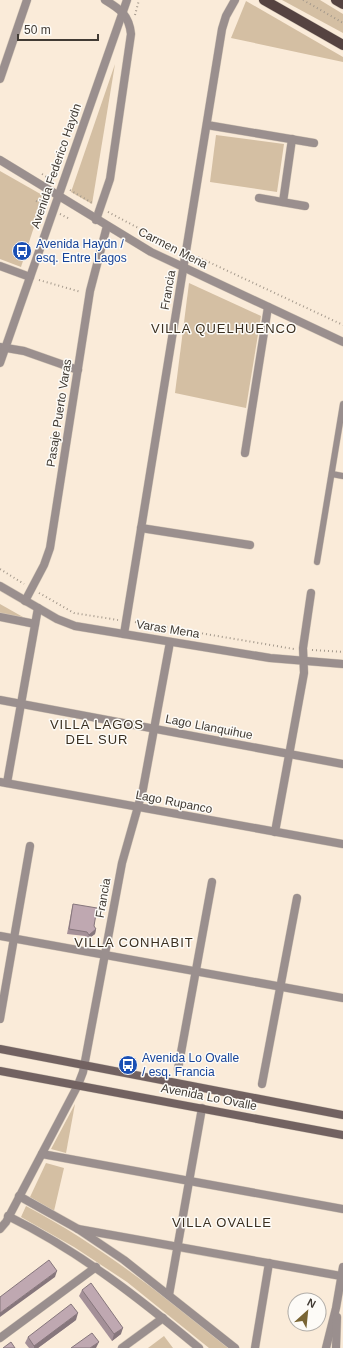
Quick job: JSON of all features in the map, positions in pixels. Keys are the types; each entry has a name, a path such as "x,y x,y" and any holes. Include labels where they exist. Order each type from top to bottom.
{"main road":[{"path":"264,0 343,45"},
{"name":"Avenida Lo Ovalle","path":"0,1049 343,1115"},
{"name":"Avenida Lo Ovalle","path":"0,1071 343,1135"}],"street":[{"path":"0,78 28,0"},
{"path":"96,220 110,179 130,40 129,22 123,11 105,0"},
{"name":"Avenida Federico Haydn","path":"0,363 3,348 59,196 127,0"},
{"name":"Francia","path":"124,634 222,29 226,16 235,0"},
{"path":"207,125 314,143"},
{"path":"283,202 292,139"},
{"name":"Carmen Mena","path":"0,160 96,220 151,252 343,342"},
{"path":"258,198 305,206"},
{"name":"Pasaje Puerto Varas","path":"25,601 44,565 50,548 90,295 94,273 107,226"},
{"path":"0,266 30,276"},
{"path":"245,453 268,307"},
{"path":"3,348 24,351 78,370"},
{"path":"141,528 250,545"},
{"name":"Varas Mena","path":"0,586 57,619 75,626 304,662 343,664"},
{"path":"275,832 304,673 303,650 311,593"},
{"path":"3,782 21,704 38,608"},
{"path":"0,618 35,624"},
{"name":"Francia","path":"0,1229 42,1154 78,1085 84,1066 124,854 138,808 170,642"},
{"name":"Lago Llanquihue","path":"0,700 343,764"},
{"name":"Lago Rupanco","path":"3,782 138,808 343,844"},
{"path":"0,1019 30,846"},
{"path":"178,1069 212,882"},
{"path":"262,1084 297,898"},
{"path":"0,936 343,998"},
{"path":"169,1295 202,1108"},
{"path":"42,1154 343,1209"},
{"path":"19,1196 78,1229 124,1260 235,1348"},
{"path":"8,1216 54,1240 96,1267 163,1318 199,1348"},
{"path":"78,1229 342,1276"},
{"path":"255,1348 269,1263"},
{"path":"0,1338 96,1267"},
{"path":"326,1348 342,1286 343,1267"},
{"path":"336,1308 338,1327 336,1348"},
{"path":"122,1348 163,1318"}],"lane":[{"path":"317,562 343,404"},
{"path":"332,474 343,476"}],"path":[{"path":"303,0 343,23"},
{"path":"198,257 343,325"},
{"path":"30,276 90,295"},
{"path":"0,569 74,613 303,650 343,652"}],"shaded area":[{"path":"282,0 320,0 343,14 343,33"},
{"path":"246,1 343,57 343,62 231,38"},
{"path":"115,64 92,204 71,192"},
{"path":"216,135 284,144 277,192 210,182"},
{"path":"0,171 44,196 21,267 0,259"},
{"path":"189,283 261,316 246,408 175,393"},
{"path":"0,604 30,621 0,616"},
{"path":"75,1104 66,1153 51,1149"},
{"path":"46,1163 64,1168 54,1211 30,1197"},
{"path":"26,1206 80,1237 106,1254 180,1309 228,1348 209,1348 127,1282 74,1247 21,1217"},
{"path":"164,1336 173,1348 148,1348"}],"building":[{"path":"73,904 97,908 94,926 96,929 89,935 87,932 69,929"},
{"path":"49,1260 57,1271 0,1313 0,1297"},
{"path":"91,1283 123,1328 114,1334 82,1290"},
{"path":"71,1304 78,1313 34,1346 28,1337"},
{"path":"92,1333 99,1342 90,1348 71,1348"},
{"path":"11,1342 15,1348 3,1348"}],"place":[{"name":"Avenida Haydn / esq. Entre Lagos","path":"22,251"},
{"name":"Avenida Lo Ovalle / esq. Francia","path":"128,1065"}],"district":[{"name":"VILLA QUELHUENCO","path":"224,328"},
{"name":"VILLA LAGOS DEL SUR","path":"97,732"},
{"name":"VILLA CONHABIT","path":"134,942"},
{"name":"VILLA OVALLE","path":"222,1222"}]}
